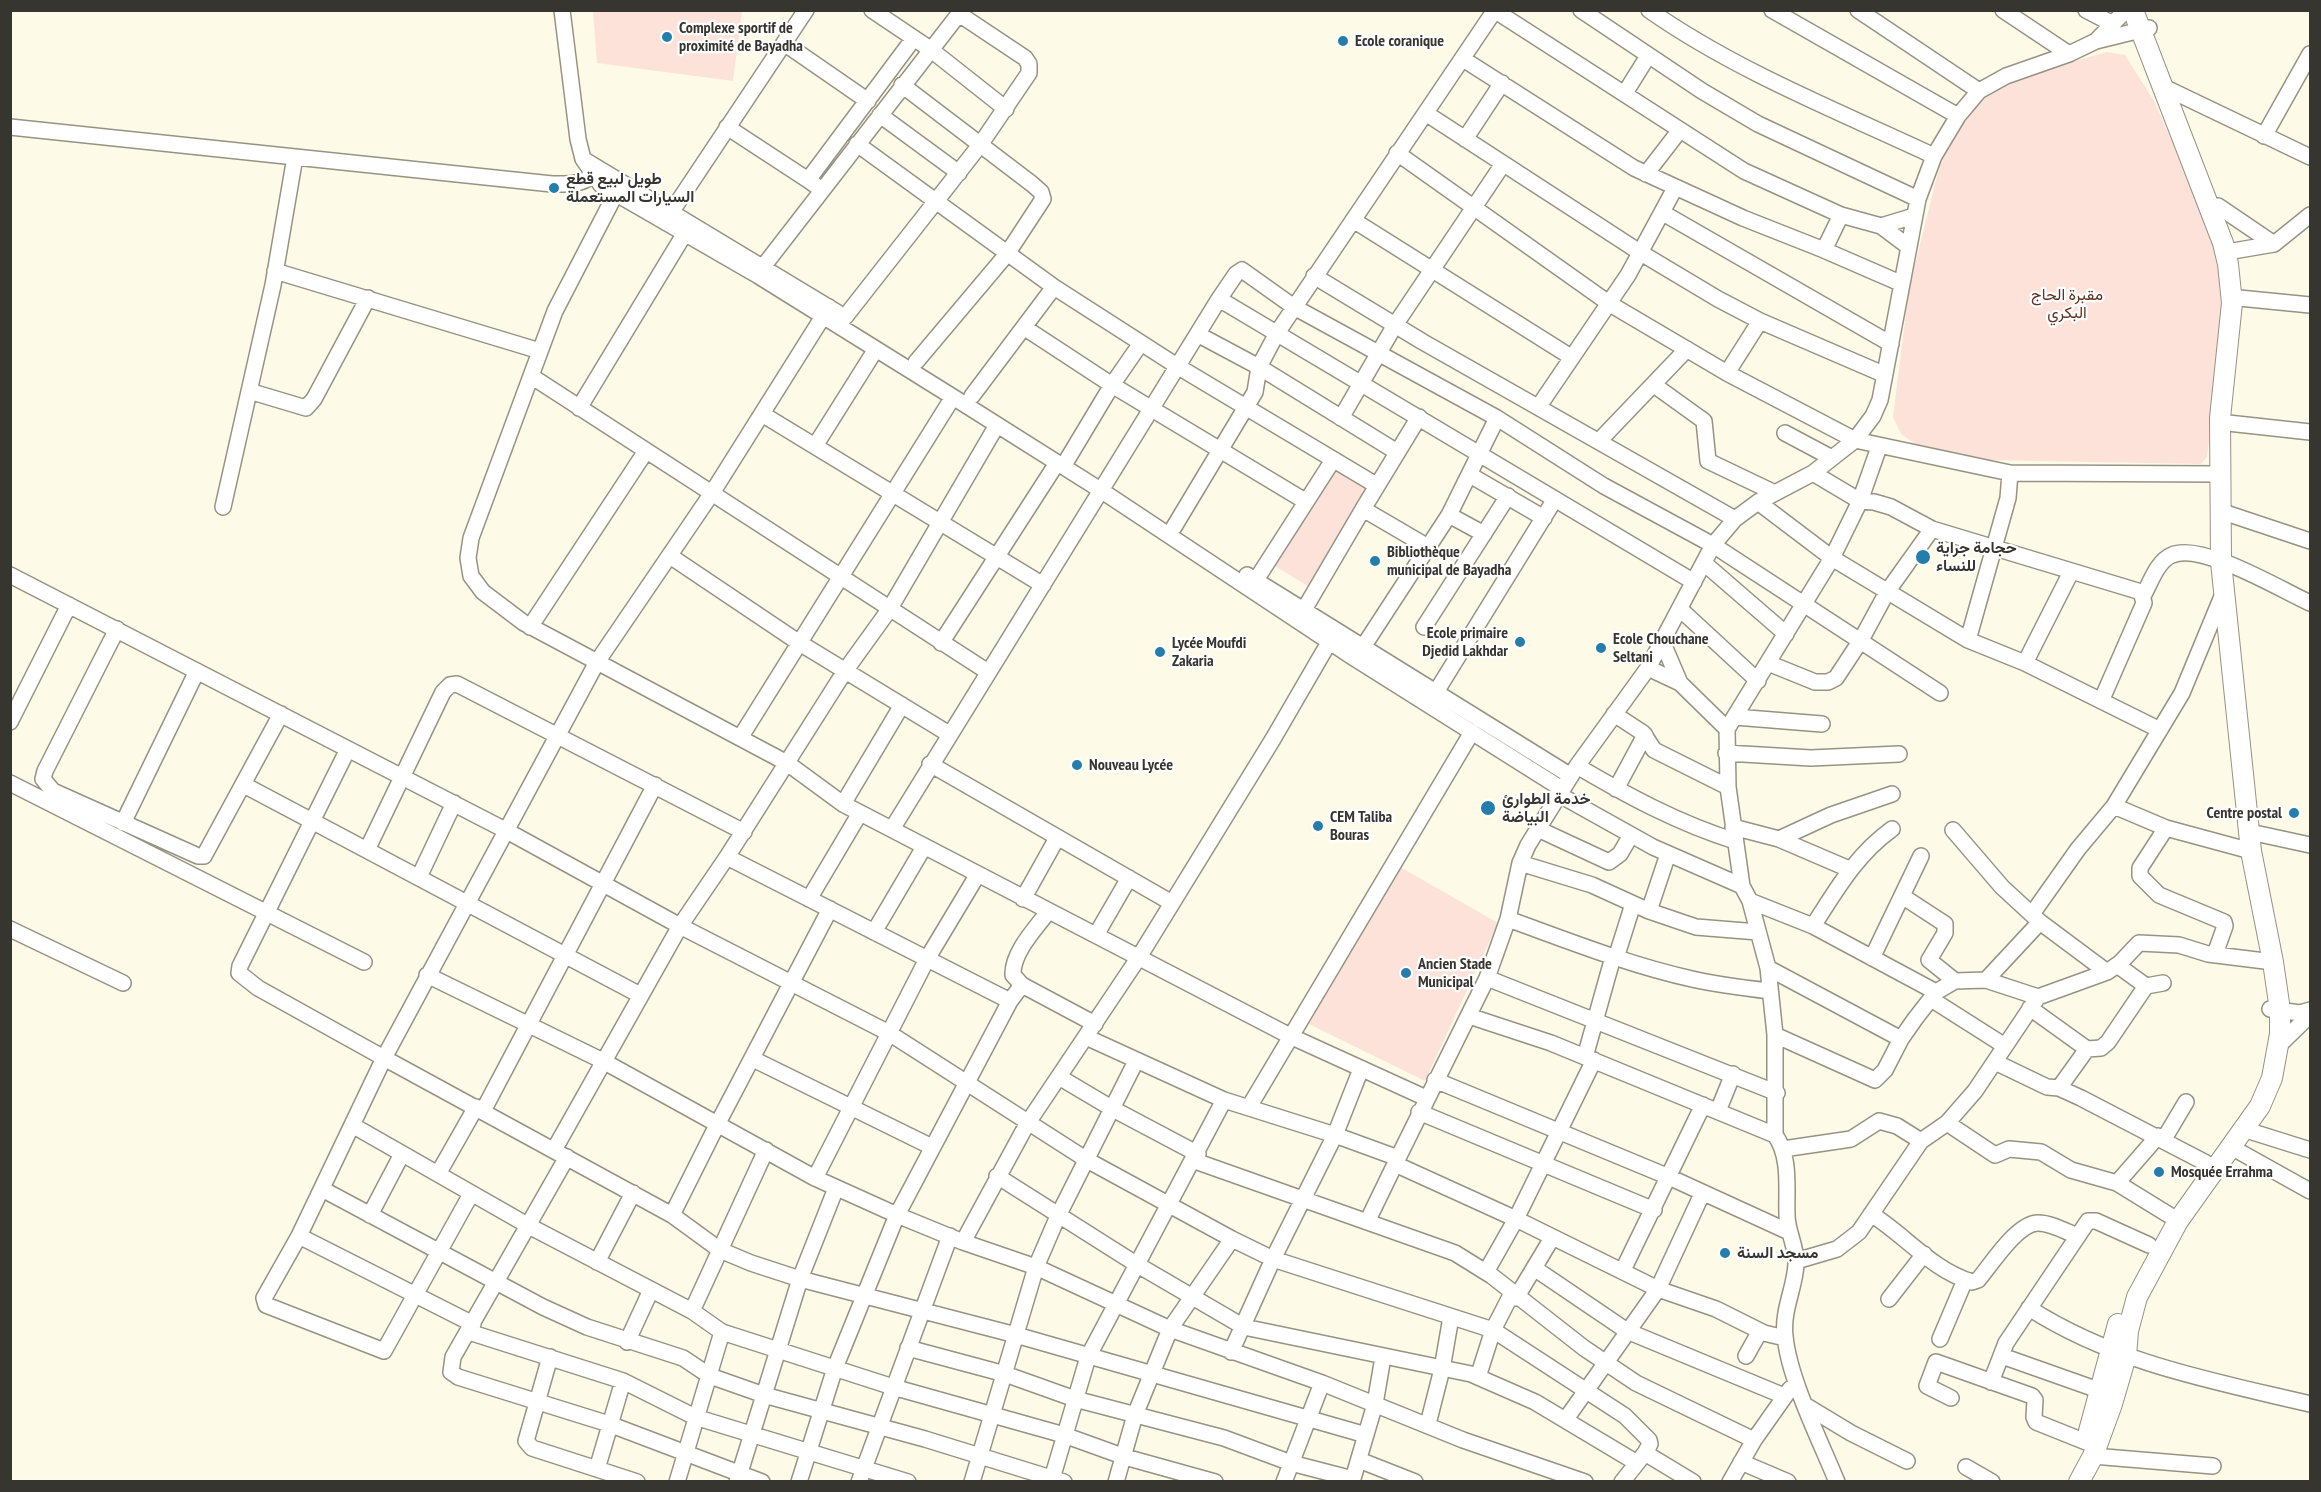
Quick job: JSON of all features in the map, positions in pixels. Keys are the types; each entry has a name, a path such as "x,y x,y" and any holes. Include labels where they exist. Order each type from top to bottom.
{"main road":[{"path":"2133,10 2144,23 2168,89 2218,206 2233,251 2239,297 2228,423 2219,474"},
{"path":"2066,1482 2089,1449 2101,1391 2128,1331 2137,1297 2178,1221 2267,1091 2273,1051 2275,1009 2273,962 2251,842 2226,586 2221,562 2220,418 2232,303 2228,264 2223,243 2144,23"},
{"path":"2079,1482 2119,1353 2126,1294 2149,1245 2259,1091 2273,1051"}],"street":[{"path":"562,10 578,139 584,159 616,193 685,233 760,270"},
{"path":"672,211 806,10"},
{"path":"872,10 930,49 1006,109"},
{"path":"1581,10 1648,56 1758,124 1918,199"},
{"path":"1649,10 1682,34 1720,55 1934,156"},
{"path":"2003,10 2069,54"},
{"path":"2086,10 2113,24"},
{"path":"2096,41 2126,10"},
{"path":"1174,527 1255,392 1259,367 1277,333 1495,11 1625,93 1711,152 1744,171 1840,215 1881,226 1909,248"},
{"path":"760,270 960,12 1025,58 1029,64 1029,73 1022,87 959,173 845,317"},
{"path":"1778,12 1958,116"},
{"path":"1866,13 1979,91"},
{"path":"1367,1222 1419,1112 1487,978 1508,919 1520,862 1560,792 1648,668 1713,545 1735,519 1758,502 1813,473 1856,440 1866,427 1880,400 1900,284 1918,199 1934,156 1958,116 1979,91 2006,76 2069,54 2144,23"},
{"path":"808,180 914,39"},
{"path":"784,43 867,101"},
{"path":"2264,136 2310,54"},
{"path":"1625,93 1648,56"},
{"path":"1463,59 1646,174 1743,218 1824,250 1900,284"},
{"path":"1465,139 1502,83"},
{"path":"902,85 1032,184 1041,192 1043,199 1007,254 916,362"},
{"path":"2168,89 2310,157"},
{"path":"1427,114 1641,253 1760,321 1883,374"},
{"path":"880,115 959,173"},
{"path":"850,123 862,139 937,202 1054,287 1141,344 1376,485"},
{"path":"10,127 552,184 580,183 596,173"},
{"path":"727,127 822,190"},
{"path":"1646,174 1680,130"},
{"path":"1397,153 1610,304 1727,373 1856,440 1879,447 2010,473 2219,474"},
{"path":"223,507 275,271 295,157"},
{"path":"1341,418 1395,325 1503,164"},
{"path":"596,173 672,211 826,312 876,348 997,425 1104,487 1333,635 1560,792 1631,835 1668,854 1742,886"},
{"path":"1539,406 1610,304 1641,253 1674,188"},
{"path":"616,193 555,311 471,538 468,558 471,576 483,592 530,627 787,763 843,804 1290,1036 1426,1098"},
{"path":"2218,206 2274,244"},
{"path":"1663,213 1891,344"},
{"path":"1824,250 1840,215"},
{"path":"2233,251 2274,244 2298,228 2310,215"},
{"path":"1881,226 1914,216"},
{"path":"1353,220 1571,357"},
{"path":"579,408 685,233"},
{"path":"892,829 930,764 1199,335 1219,299 1236,274 1242,270 1294,307 1377,355 1497,418 1604,486 1713,545 1807,603 1940,693"},
{"path":"275,271 540,351"},
{"path":"1314,276 1395,325 1735,519"},
{"path":"972,396 1054,287"},
{"path":"2239,297 2310,305"},
{"path":"249,391 306,408 314,399 368,298"},
{"path":"1219,299 1694,582"},
{"path":"826,312 845,317 972,396 1062,461"},
{"path":"471,1194 384,1351 269,1308 264,1299 299,1236 384,1058 427,975 597,662 712,493 826,312"},
{"path":"1727,373 1760,321"},
{"path":"1025,328 1152,410 1305,501"},
{"path":"1199,335 1259,367 1397,452"},
{"path":"941,642 1141,344"},
{"path":"815,446 876,348"},
{"path":"1599,441 1687,349"},
{"path":"531,376 988,672"},
{"path":"1654,385 1704,422 1708,461 1775,493"},
{"path":"740,738 953,397"},
{"path":"762,414 1043,585"},
{"path":"1305,608 1376,485 1419,417"},
{"path":"1363,647 1449,515 1497,418"},
{"path":"2228,423 2310,432"},
{"path":"762,1482 738,1478 609,1424 453,1375 450,1366 528,1226 603,1061 680,926 744,831 845,670 889,610 997,425"},
{"path":"1785,433 1832,458"},
{"path":"1837,1482 1796,1382 1785,1338 1784,1320 1796,1262 1787,1231 1783,1149 1775,1135 1777,1093 1775,1035 1768,968 1750,901 1742,886 1733,834 1726,753 1731,723 1807,603 1832,558 1860,501 1879,447"},
{"path":"530,627 646,451"},
{"path":"1256,580 1333,460"},
{"path":"1813,473 1860,501 1891,507 1932,529 2141,592 2144,597"},
{"path":"1968,640 1992,548 2008,498 2010,473"},
{"path":"1470,475 1544,518"},
{"path":"1104,487 1174,527 1256,580 1305,608 1333,635 1363,647 1436,692 1574,771 1698,830 1779,838 1849,869"},
{"path":"1424,627 1508,496"},
{"path":"1436,692 1556,498"},
{"path":"1758,502 1832,558 1968,640 2025,663 2102,699 2160,730"},
{"path":"1363,509 1428,547"},
{"path":"2220,511 2310,541"},
{"path":"1449,515 1484,534"},
{"path":"1768,663 1815,682 1828,682 1836,678 1861,640 1887,592 1932,529"},
{"path":"2102,699 2144,603 2144,597 2159,566 2172,554 2191,553 2221,562 2310,603"},
{"path":"670,556 798,642 949,734"},
{"path":"1704,563 1786,634"},
{"path":"2025,663 2071,572"},
{"path":"10,575 454,803 680,926 889,1033 1027,1124 1087,1160 1232,1239 1273,1259 1493,1330 1586,1389 1640,1429 1651,1442 1622,1482"},
{"path":"1986,980 2036,918 2078,849 2114,806 2182,693 2226,586"},
{"path":"10,722 69,605"},
{"path":"1680,609 1758,681"},
{"path":"117,629 43,779 53,791 198,856 204,856 281,714"},
{"path":"862,1474 921,1311 956,1239 1027,1124 1173,903 1333,635"},
{"path":"1662,641 1680,683"},
{"path":"1648,668 1680,683 1731,723 1822,724"},
{"path":"123,823 197,671"},
{"path":"367,850 438,703 450,685 457,684 744,831"},
{"path":"843,804 902,705"},
{"path":"1614,714 1645,735 1654,750 1728,787"},
{"path":"1250,1107 1472,732"},
{"path":"1616,789 1645,735"},
{"path":"348,748 240,966 239,973 243,979 672,1215 720,1250 800,1279 1016,1335 1366,1435"},
{"path":"1726,753 1811,758 1899,754"},
{"path":"930,764 1173,903"},
{"path":"10,783 364,962"},
{"path":"244,785 640,995"},
{"path":"438,1174 529,1025 655,785"},
{"path":"1779,838 1831,815 1892,794"},
{"path":"419,877 454,803"},
{"path":"2114,806 2166,828 2251,842 2310,845"},
{"path":"810,899 860,813"},
{"path":"2166,828 2140,868 2140,876 2159,895 2224,922 2226,926 2216,954"},
{"path":"1538,829 1604,860 1612,861 1631,835"},
{"path":"1813,926 1849,869 1871,846 1892,829"},
{"path":"1953,830 2002,886 2036,918 2112,968 2146,986 2163,982"},
{"path":"1023,899 1057,838"},
{"path":"874,932 924,847"},
{"path":"1648,911 1668,854"},
{"path":"1872,958 1921,856"},
{"path":"727,857 1010,1001"},
{"path":"1592,885 1604,860"},
{"path":"1520,862 1592,885 1648,911 1705,928 1758,932"},
{"path":"815,1178 927,959 978,874"},
{"path":"1096,935 1129,878"},
{"path":"1902,896 1945,924 1946,933 1929,960 1955,981"},
{"path":"1750,901 1813,926 1872,958 1934,996 2005,1046"},
{"path":"1486,1272 1516,1219 1559,1132 1590,1059 1597,1020 1633,904"},
{"path":"672,1215 830,909"},
{"path":"1048,912 1027,940 1013,966 1013,975 1022,984 1136,1061 1224,1100 1335,1135 1396,1161 1658,1289 1716,1309 1760,1331 1785,1338"},
{"path":"1508,919 1615,958 1695,980 1770,991"},
{"path":"10,929 123,983"},
{"path":"1796,1262 1825,1254 1845,1245 1859,1232 1921,1141 1947,1123 1970,1098 2034,1003 2112,968 2139,943 2179,945 2216,954 2273,962"},
{"path":"1768,968 1901,1039"},
{"path":"427,975 603,1061 815,1178 897,1215 956,1239 1036,1267 1116,1301 1170,1329 1322,1383 1428,1424 1547,1475 1585,1482"},
{"path":"1487,978 1777,1093"},
{"path":"1775,1035 1870,1080 1875,1080 1882,1074 1901,1039 1934,996 1955,981 1986,980 2034,1003 2087,1049 2101,1048 2108,1042 2146,986"},
{"path":"799,1482 835,1368 863,1294 897,1215 1010,1001 1022,984"},
{"path":"2275,1009 2300,1012 2310,1010"},
{"path":"2273,1051 2310,1015"},
{"path":"1469,1016 1590,1059 1775,1135"},
{"path":"2059,1088 2087,1049"},
{"path":"753,1059 932,1147"},
{"path":"972,1482 1036,1267 1058,1216 1136,1061"},
{"path":"1995,1062 2047,1087 2059,1088 2161,1138 2206,1163"},
{"path":"1232,1352 1273,1259 1335,1135 1361,1069"},
{"path":"1718,1111 1733,1074"},
{"path":"1059,1077 1196,1157 1302,1199 1455,1253 1486,1272 1514,1296 1636,1383 1754,1440"},
{"path":"1435,1080 1669,1177 1787,1231"},
{"path":"322,1189 578,1323 627,1342 683,1358 710,1376 764,1395 979,1455 1056,1480 1064,1435 1088,1357 1116,1301 1196,1157 1224,1100"},
{"path":"2117,1183 2161,1138 2186,1102"},
{"path":"1623,1270 1703,1105"},
{"path":"1419,1112 1654,1210"},
{"path":"1783,1149 1851,1139 1879,1121 1897,1126 1921,1141"},
{"path":"1947,1123 1995,1155 2009,1149 2036,1150 2071,1170 2117,1183 2169,1215"},
{"path":"352,1125 528,1226 692,1311 722,1332 893,1387 1064,1435 1125,1457 1215,1482"},
{"path":"2243,1129 2310,1150"},
{"path":"2230,1147 2310,1191"},
{"path":"692,1311 766,1150"},
{"path":"370,1215 402,1154"},
{"path":"997,1176 1136,1264 1244,1327 1478,1377 1694,1482"},
{"path":"738,1478 800,1279 836,1188"},
{"path":"597,1262 633,1193"},
{"path":"1566,1419 1604,1362 1658,1289 1702,1194"},
{"path":"1871,1214 1895,1229 1939,1267 1965,1280 1978,1280 2005,1246 2025,1227 2033,1223 2046,1224 2077,1236"},
{"path":"1991,1382 2006,1343 2088,1221 2096,1221 2149,1245"},
{"path":"299,1236 415,1295 471,1328 623,1381 695,1418 808,1450 862,1474 908,1482"},
{"path":"1478,1377 1493,1330 1552,1238"},
{"path":"1116,1482 1125,1457 1135,1415 1170,1329 1232,1239"},
{"path":"1889,1299 1924,1254"},
{"path":"1534,1268 1628,1331 1784,1396"},
{"path":"1940,1339 1965,1280"},
{"path":"627,1342 651,1290"},
{"path":"2029,1308 2062,1329 2119,1353 2204,1379 2310,1404"},
{"path":"1428,1424 1442,1369 1451,1317"},
{"path":"1746,1356 1760,1331"},
{"path":"677,1482 722,1332"},
{"path":"908,1348 1005,1374 1076,1399 1224,1438 1291,1462 1352,1480 1375,1404 1383,1357"},
{"path":"2002,1356 2101,1391"},
{"path":"550,1357 526,1436 527,1444 637,1482"},
{"path":"1951,1398 1927,1386 1936,1362 2034,1397 2034,1420 2041,1426 2089,1449 2213,1466"},
{"path":"597,1469 623,1381"},
{"path":"1730,1482 1754,1440 1796,1382"},
{"path":"1284,1482 1306,1419 1322,1383"},
{"path":"1808,1407 1851,1433 1907,1461"},
{"path":"1359,1460 1410,1481"},
{"path":"1742,1462 1788,1482"},
{"path":"1966,1467 1992,1482"}],"green space":[{"name":"Complexe sportif de proximité de Bayadha","path":"593,11 742,11 733,81 597,63"},
{"name":"مقبرة الحاج البكري","path":"2107,52 2125,55 2154,101 2220,249 2226,295 2207,457 2201,464 1985,460 1918,446 1901,434 1893,417 1909,289 1938,172 1949,143 1987,93 2004,81"},
{"path":"1333,468 1366,489 1311,588 1273,565"},
{"name":"Ancien Stade Municipal","path":"1400,867 1498,923 1425,1081 1309,1024"}],"place":[{"name":"Complexe sportif de proximité de Bayadha","path":"667,37"},
{"name":"Ecole coranique","path":"1343,41"},
{"name":"طويل لبيع قطع السيارات المستعملة","path":"554,188"},
{"name":"حجامة جراية للنساء","path":"1923,557"},
{"name":"Bibliothèque municipal de Bayadha","path":"1375,561"},
{"name":"Ecole primaire Djedid Lakhdar","path":"1520,642"},
{"name":"Ecole Chouchane Seltani","path":"1601,648"},
{"name":"Lycée Moufdi Zakaria","path":"1160,652"},
{"name":"Nouveau Lycée","path":"1077,765"},
{"name":"خدمة الطوارئ البياضة","path":"1488,808"},
{"name":"Centre postal","path":"2294,813"},
{"name":"CEM Taliba Bouras","path":"1318,826"},
{"name":"Ancien Stade Municipal","path":"1406,973"},
{"name":"Mosquée Errahma","path":"2159,1172"},
{"name":"مسجد السنة","path":"1725,1253"}]}
